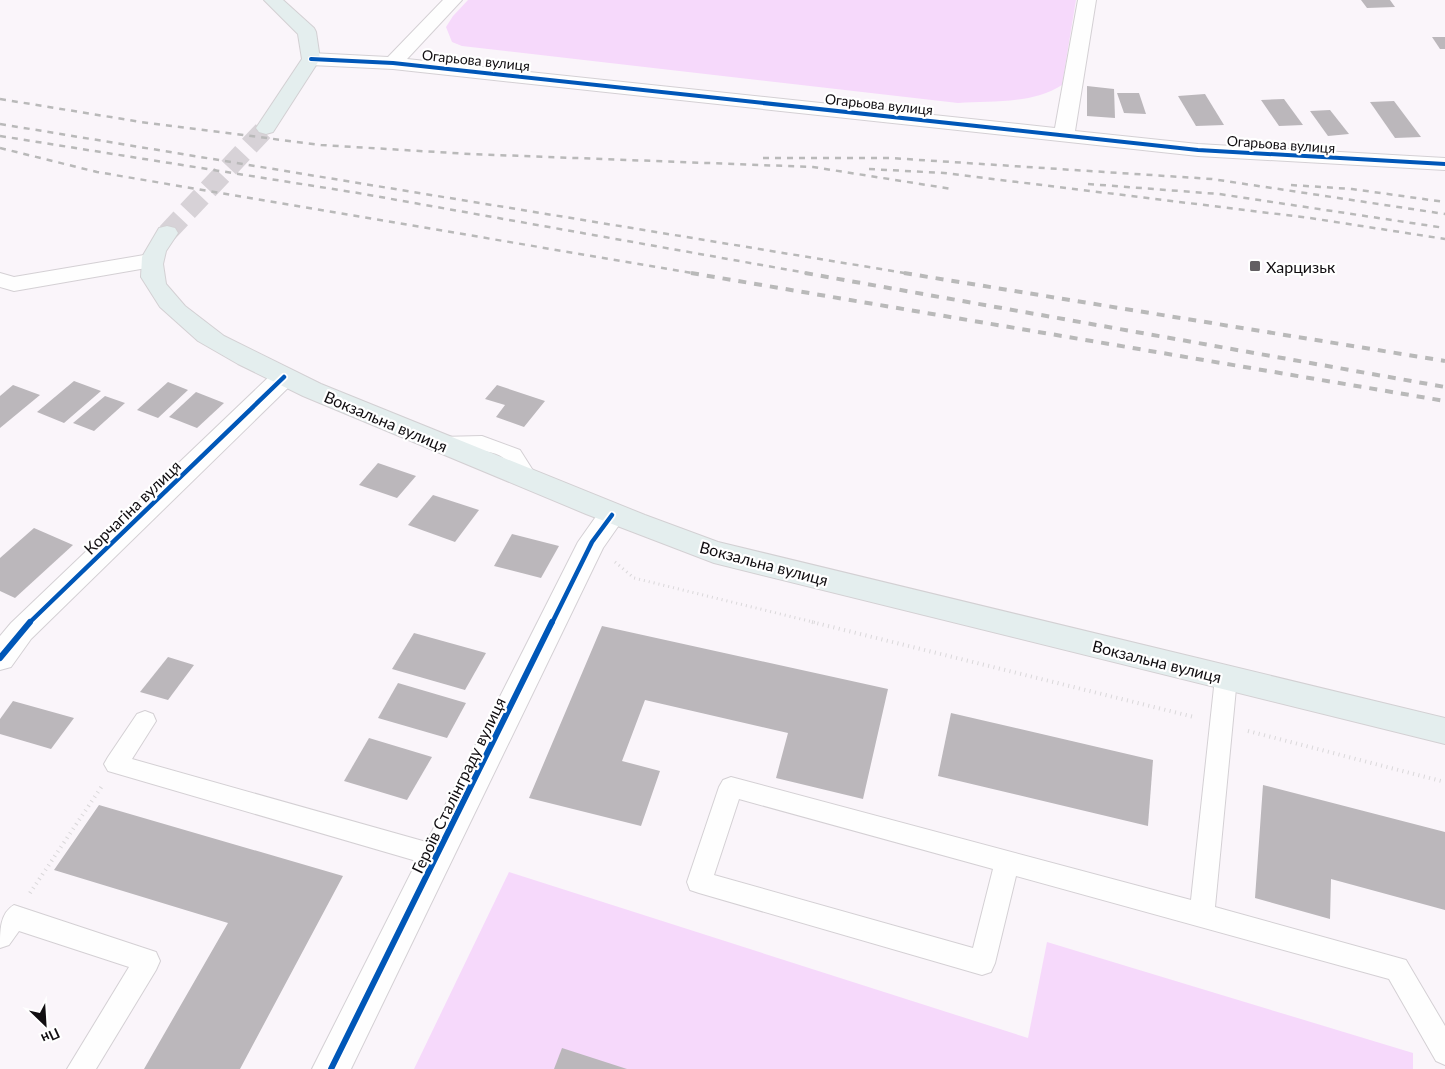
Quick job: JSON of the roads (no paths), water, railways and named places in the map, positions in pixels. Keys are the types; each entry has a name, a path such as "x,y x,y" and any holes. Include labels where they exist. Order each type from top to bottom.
{"main road":[{"path":"266,128 311,59 307,32 273,0"},
{"path":"150,261 153,252 167,234"},
{"name":"Вокзальна вулиця","path":"150,261 151,274 156,286 172,307 224,346 284,378 612,514 714,552 1445,731"}],"street":[{"path":"393,63 452,0"},
{"path":"1064,135 1087,0"},
{"name":"Огарьова вулиця","path":"311,59 393,63 1198,150 1445,164"},
{"path":"5,286 150,261"},
{"name":"Корчагіна вулиця","path":"0,658 22,631 284,378"},
{"name":"Героїв Сталінграду вулиця","path":"331,1069 592,542 612,514"}],"lane":[{"path":"1202,915 1226,678"},
{"path":"145,722 116,764 438,856"},
{"path":"1007,862 982,963 699,882 732,787 1202,915 1397,969 1445,1052"},
{"path":"7,926 147,961 81,1069"}],"tunnel":[{"path":"167,233 266,128"}],"railway":[{"path":"0,99 141,122 321,145 470,154 813,167 952,189"},
{"path":"0,124 911,274"},
{"path":"0,136 358,193 812,274"},
{"path":"0,148 97,172 698,274"},
{"path":"763,158 890,158 1212,179 1445,214"},
{"path":"869,169 944,173 1310,218 1445,239"},
{"path":"1088,184 1219,194 1445,228"},
{"path":"1291,185 1352,189 1445,202"},
{"path":"691,273 1445,401"},
{"path":"805,273 1445,387"},
{"path":"904,273 1445,361"}],"place":[{"name":"Харцизьк","path":"1255,266"}]}
